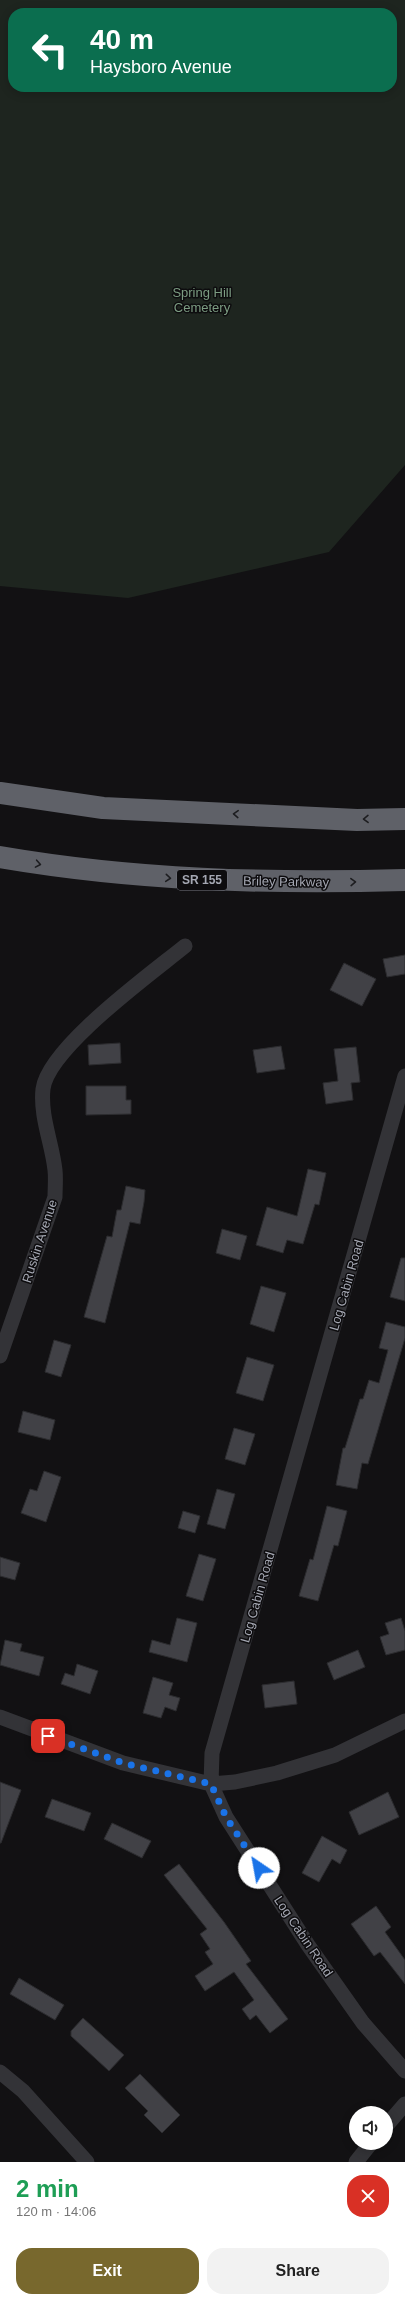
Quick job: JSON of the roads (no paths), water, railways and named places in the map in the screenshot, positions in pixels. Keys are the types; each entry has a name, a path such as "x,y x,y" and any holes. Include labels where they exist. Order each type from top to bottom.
{"highway":[{"path":"0,781 103,808"},
{"path":"0,793 103,808 357,820 405,819"},
{"name":"Briley Parkway","path":"0,857 63,868 188,880 314,883 405,880"}],"street":[{"name":"Ruskin Avenue","path":"0,1356 54,1197 55,1171 42,1108 43,1087 53,1065 81,1031 185,946"},
{"name":"Log Cabin Road","path":"405,1076 212,1753 211,1784 226,1817 308,1945 363,2023 405,2071"},
{"path":"0,1717 123,1763 211,1784 235,1782 277,1773 335,1755 405,1721"},
{"path":"0,2072 23,2091 88,2162"},
{"path":"393,2118 405,2104"},
{"path":"356,2162 365,2150"}],"park label":[{"name":"Spring Hill Cemetery","path":"202,300"}]}
